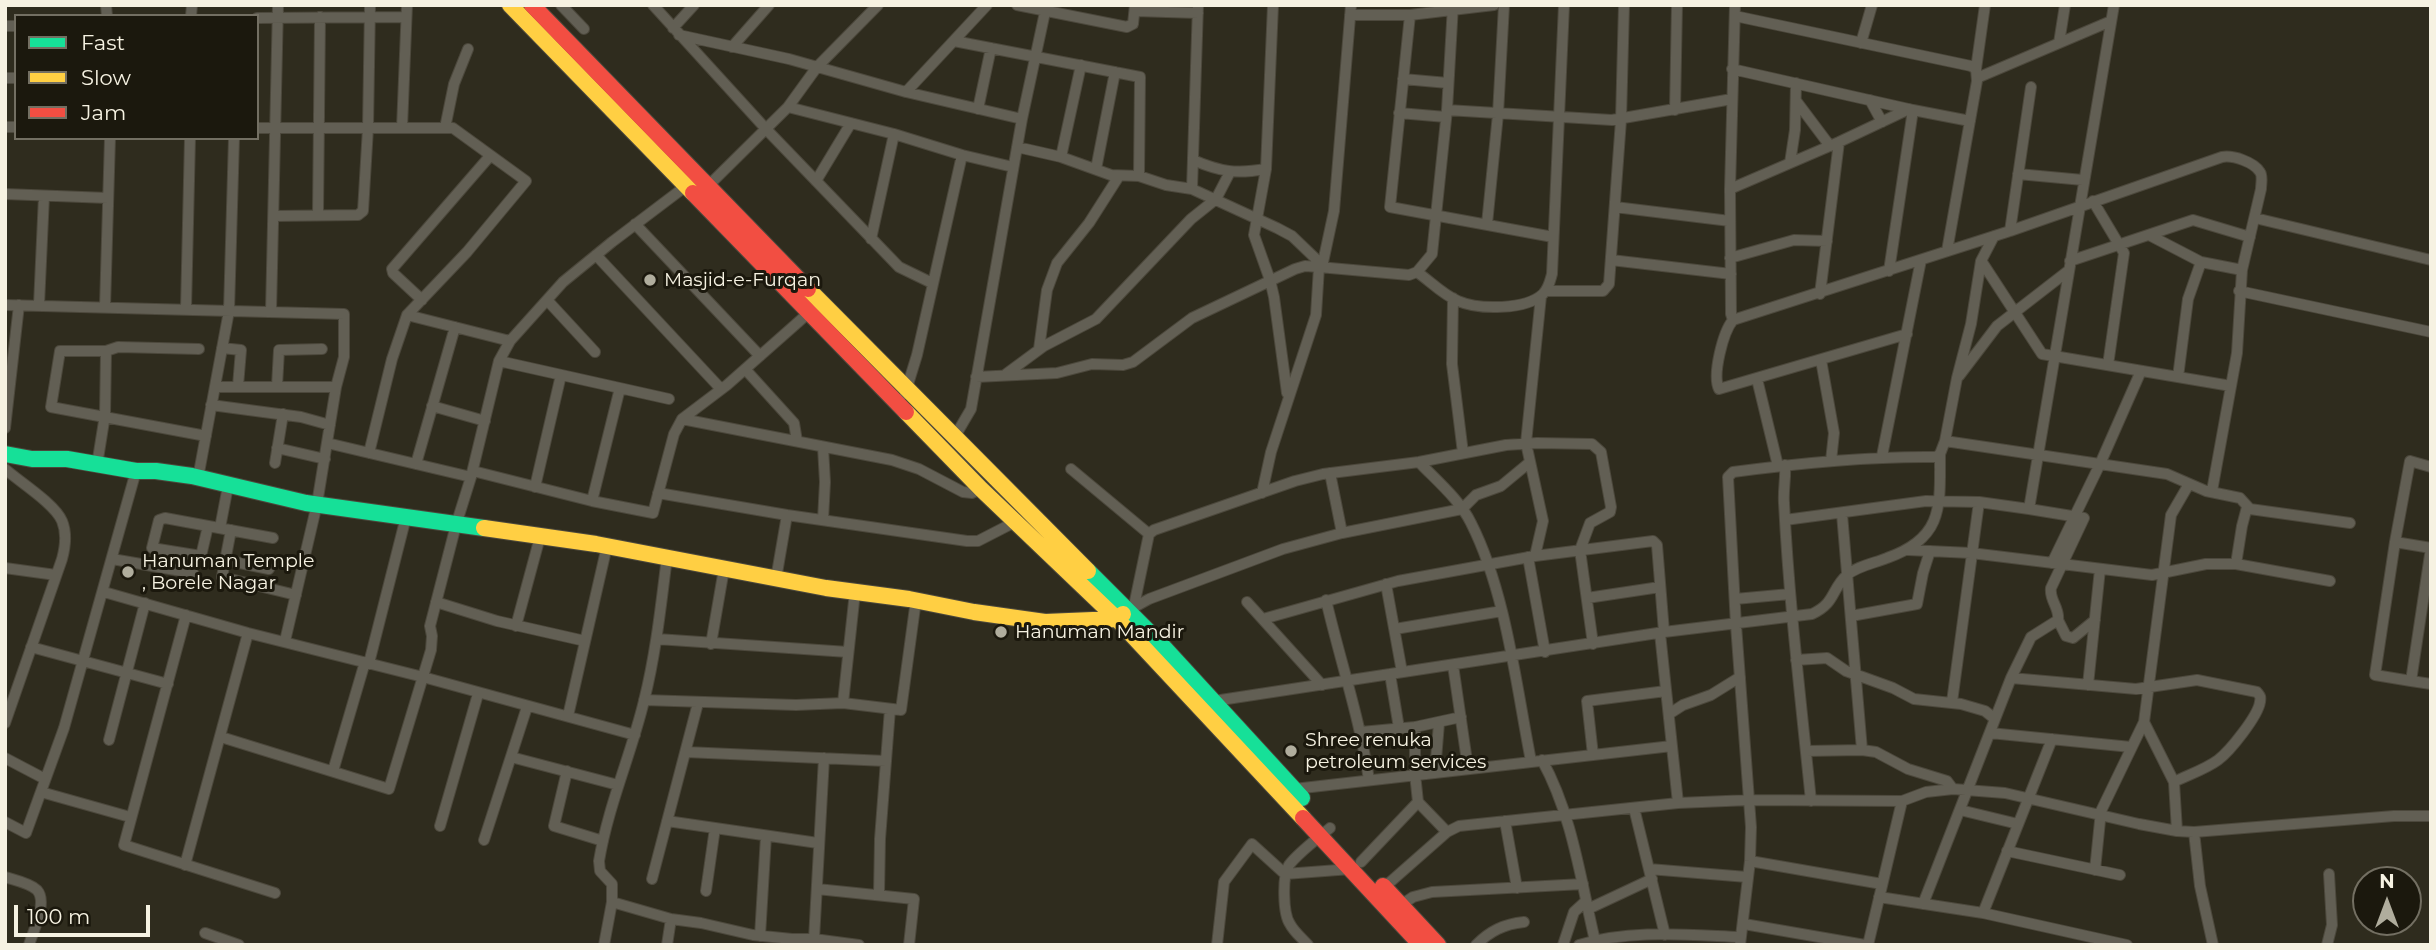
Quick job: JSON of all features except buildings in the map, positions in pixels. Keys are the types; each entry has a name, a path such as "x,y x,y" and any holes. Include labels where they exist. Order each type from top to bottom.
{"main road":[{"path":"511,5 697,186 815,307 902,397 981,489 1015,522 1126,612 1380,891 1421,945"},
{"path":"532,5 697,186"},
{"path":"902,397 954,438 1214,701 1294,789 1326,832"},
{"path":"5,454 32,459 67,459 135,471 156,471 317,504 607,545 776,579 916,600 974,612 1045,622 1126,612"},
{"path":"1380,891 1401,905 1438,945"}],"street":[{"path":"271,312 278,5"},
{"path":"561,5 584,29"},
{"path":"653,5 766,129 899,267 932,283"},
{"path":"676,32 694,5"},
{"path":"732,47 769,5"},
{"path":"221,737 389,789 431,650 430,626 472,474 499,361 510,341 563,282 635,224 697,186 766,129 788,107 817,67 878,5"},
{"path":"906,92 987,5"},
{"path":"1017,5 1127,27 1133,24 1135,8 1198,9 1192,189"},
{"path":"1273,5 1266,169 1256,218 1255,241 1270,280 1278,317 1287,399"},
{"path":"1262,492 1287,399 1316,315 1320,267 1333,222 1351,10 1410,15 1453,7 1494,5"},
{"path":"1487,224 1498,114 1504,5"},
{"path":"1545,652 1532,556 1543,521 1526,443 1544,294 1552,274 1564,5"},
{"path":"1417,272 1453,299 1489,307 1521,304 1544,294 1603,291 1609,284 1620,120 1624,5"},
{"path":"1675,110 1677,5"},
{"path":"1861,43 1872,5"},
{"path":"1947,251 1970,121 1985,5"},
{"path":"2059,43 2065,5"},
{"path":"2029,509 2114,5"},
{"path":"976,377 1058,373 1092,364 1127,364 1192,318 1305,266 1399,276 1417,272 1432,254 1453,7"},
{"path":"274,216 358,215 363,211 370,11"},
{"path":"259,18 406,11 402,128"},
{"path":"1733,320 1730,189 1735,11 1861,43 1971,65 1977,73"},
{"path":"954,438 968,417 1022,119 1045,12"},
{"path":"1410,15 1389,204 1392,208 1553,237"},
{"path":"318,215 320,17"},
{"path":"1977,73 2111,21"},
{"path":"676,32 906,92 1022,119"},
{"path":"954,41 1138,76 1141,80 1139,176"},
{"path":"978,109 991,48"},
{"path":"445,128 454,83 468,49"},
{"path":"1061,157 1081,65"},
{"path":"1732,69 1970,121"},
{"path":"1096,169 1115,72"},
{"path":"1403,79 1448,83"},
{"path":"1790,163 1797,102 1796,83"},
{"path":"2010,231 2031,87"},
{"path":"1399,113 1498,114 1620,120 1732,99"},
{"path":"1870,100 1882,122"},
{"path":"1797,102 1835,144 1820,293"},
{"path":"788,107 1013,167"},
{"path":"1730,189 1911,110"},
{"path":"1889,271 1911,110"},
{"path":"816,181 851,123"},
{"path":"259,128 453,128 526,181 467,252 407,316 392,359 369,453"},
{"path":"871,239 894,134"},
{"path":"105,307 110,140"},
{"path":"186,309 190,140"},
{"path":"198,478 229,311 234,140"},
{"path":"1017,147 1061,157 1119,176 1139,176 1166,185 1192,189 1292,236 1316,259 1320,267"},
{"path":"902,397 962,155"},
{"path":"422,300 392,269 490,156"},
{"path":"1907,334 1725,389 1717,387 1724,334 1733,320 2234,156 2261,173 2261,189 2242,270 2237,353 2212,491"},
{"path":"1193,160 1230,172 1266,169"},
{"path":"1006,374 1039,349 1096,319 1191,219 1216,199 1230,172"},
{"path":"2018,174 2083,180"},
{"path":"1039,349 1046,290 1057,263 1089,223 1119,176"},
{"path":"5,194 108,198"},
{"path":"38,305 44,196"},
{"path":"2093,201 2124,253 2108,365"},
{"path":"1615,207 1730,221"},
{"path":"2255,218 2431,260"},
{"path":"1957,378 1997,326 2069,266 2193,220 2250,237"},
{"path":"635,224 760,356"},
{"path":"2149,235 2201,262 2242,270"},
{"path":"1214,701 1662,633 1792,618 1822,609 1830,603 1848,575 1908,550 1930,529 1938,513 1940,454 1971,324 1981,261 1994,236"},
{"path":"1730,258 1794,240 1827,241"},
{"path":"1970,244 2040,352 2231,386"},
{"path":"596,255 721,390"},
{"path":"1611,260 1731,274"},
{"path":"1882,456 1921,260"},
{"path":"2178,377 2191,284 2201,262"},
{"path":"2239,291 2431,331"},
{"path":"1453,299 1452,364 1463,453"},
{"path":"547,300 595,352"},
{"path":"5,304 344,314 344,357 336,387 317,504 285,641"},
{"path":"5,428 19,305"},
{"path":"327,443 653,513 674,434 682,419 721,390 815,307"},
{"path":"407,316 510,341"},
{"path":"416,464 455,327"},
{"path":"199,349 118,347 106,351 60,351 51,407 206,436"},
{"path":"222,348 241,349 238,386"},
{"path":"277,386 279,350 322,349"},
{"path":"97,465 105,415 106,351"},
{"path":"1821,360 1834,433 1831,461"},
{"path":"499,361 669,399"},
{"path":"745,369 794,423 797,442"},
{"path":"2095,620 2073,638 2066,636 2058,621 2058,612 2050,594 2057,564 2074,516 2101,464 2141,371"},
{"path":"535,487 561,375"},
{"path":"1757,379 1782,466 1792,618 1811,801"},
{"path":"215,387 336,387"},
{"path":"592,501 620,388"},
{"path":"211,405 282,414 330,425"},
{"path":"432,406 485,421"},
{"path":"275,463 282,414"},
{"path":"682,419 908,464 963,492 972,493 981,489"},
{"path":"1945,442 2168,474 2189,484 2240,498 2247,507 2350,523"},
{"path":"1126,612 1149,534 1154,530 1309,477 1419,462 1526,443 1592,444 1601,452 1611,510 1590,523 1580,550 1593,644"},
{"path":"822,520 825,482 823,447"},
{"path":"277,448 325,458"},
{"path":"1579,945 1665,934 1740,941 1750,861 1750,800 1728,477 1733,472 1782,466 1882,456 1936,457 1940,454"},
{"path":"2431,467 2410,461 2375,675 2431,684"},
{"path":"1419,462 1471,522 1487,565 1502,611 1536,761 1551,778 1564,816 1596,942"},
{"path":"1126,612 1283,549 1342,533 1462,509 1476,495 1501,486 1530,462"},
{"path":"1071,469 1149,534"},
{"path":"5,470 55,510 62,521 65,547 5,723"},
{"path":"5,822 26,833 64,728 104,592 135,471"},
{"path":"1330,473 1342,533"},
{"path":"2095,870 2099,816 2144,722 2171,515 2189,484"},
{"path":"228,486 220,528 225,560 222,577 296,595"},
{"path":"658,493 967,541 978,541 1015,522"},
{"path":"1785,520 1926,501 1979,502 2074,516"},
{"path":"1952,702 1979,502"},
{"path":"2236,564 2247,507"},
{"path":"1842,514 1862,750"},
{"path":"776,579 787,515"},
{"path":"333,771 367,663 406,517"},
{"path":"220,528 201,556 152,548 159,520 165,519 220,528 273,538"},
{"path":"516,626 540,537"},
{"path":"1262,618 1386,584 1532,556 1653,541 1657,545 1666,691 1678,803"},
{"path":"2395,542 2431,548 2410,681"},
{"path":"568,716 607,545"},
{"path":"1908,550 1971,553 2163,574 2206,564 2236,564 2330,581"},
{"path":"1851,615 1917,604 1930,551"},
{"path":"604,945 612,902 612,884 598,866 618,785 644,700 657,639 667,557"},
{"path":"112,559 193,573"},
{"path":"225,560 269,569"},
{"path":"5,568 56,575"},
{"path":"711,644 724,569"},
{"path":"2088,685 2100,569"},
{"path":"1386,584 1402,673"},
{"path":"1587,598 1660,587"},
{"path":"104,592 248,633 635,735"},
{"path":"843,703 855,592"},
{"path":"1735,599 1790,594"},
{"path":"644,700 796,705 843,703 901,710 916,600"},
{"path":"1326,600 1345,681 1361,732 1369,780"},
{"path":"1247,601 1322,685"},
{"path":"436,602 516,626 585,641"},
{"path":"110,740 145,603"},
{"path":"1395,629 1502,611"},
{"path":"186,615 123,841 125,847 275,893"},
{"path":"1923,904 2011,678 2031,637 2058,621"},
{"path":"185,865 248,633"},
{"path":"657,639 848,652"},
{"path":"31,647 167,684"},
{"path":"1796,660 1827,658 1846,671 1914,699 1952,702 1980,708 1995,719"},
{"path":"1453,665 1468,768"},
{"path":"1390,674 1399,728"},
{"path":"1669,714 1683,705 1712,695 1740,677"},
{"path":"2011,678 2136,689 2197,680 2257,692 2260,696 2256,712 2229,750 2218,761 2174,782"},
{"path":"1593,755 1587,701 1666,691"},
{"path":"440,826 478,694"},
{"path":"652,879 698,703"},
{"path":"484,840 527,707"},
{"path":"879,895 890,709"},
{"path":"1361,732 1415,727 1461,717"},
{"path":"2144,722 2174,782 2177,831"},
{"path":"1435,772 1439,723"},
{"path":"1415,727 1418,802 1447,832"},
{"path":"1990,733 2131,747"},
{"path":"1983,913 2052,739"},
{"path":"1294,789 1672,746"},
{"path":"1806,751 1876,752 1908,769 1947,782 1953,789"},
{"path":"686,752 886,761"},
{"path":"511,757 618,785"},
{"path":"5,758 46,779"},
{"path":"814,939 824,758"},
{"path":"567,771 554,826 603,841"},
{"path":"1380,891 1447,832 1458,826 1678,803 1750,800 1902,801 1926,792 1968,789 2005,793 2099,816 2194,832 2394,816 2431,816"},
{"path":"41,792 130,817"},
{"path":"1744,924 1867,945 1902,801"},
{"path":"1217,945 1224,882 1252,844 1285,874 1357,866 1418,802"},
{"path":"1634,808 1665,934"},
{"path":"1960,810 2018,824"},
{"path":"667,821 818,843"},
{"path":"1504,821 1517,888"},
{"path":"706,891 715,828"},
{"path":"1308,945 1287,918 1285,874 1289,865 1326,832"},
{"path":"2194,832 2200,887 2213,945"},
{"path":"761,936 766,836"},
{"path":"2007,852 2120,875"},
{"path":"1750,861 1882,884"},
{"path":"1563,945 1574,912 1651,874 1747,877"},
{"path":"2327,945 2332,925 2329,874"},
{"path":"5,877 36,888 40,895 41,903 29,945"},
{"path":"1401,905 1421,894 1583,884"},
{"path":"817,889 914,899 909,945"},
{"path":"1879,897 1983,913 2127,945"},
{"path":"612,902 671,919 738,932 859,945"},
{"path":"667,945 671,919"},
{"path":"1476,945 1504,925 1524,922"},
{"path":"735,945 738,932"},
{"path":"205,933 222,942 239,945"}],"traffic: fast":[{"path":"5,454 32,459 67,459 136,471 192,476 306,503 484,528"},
{"path":"1088,571 1158,641 1302,798"}],"traffic: slow":[{"path":"510,5 693,193"},
{"path":"808,289 1088,571"},
{"path":"906,412 981,489 1117,619 1303,818"},
{"path":"484,528 596,544 826,588 1045,622 1117,619 1123,614"}],"traffic: jam":[{"path":"532,5 808,289"},
{"path":"693,193 906,412"},
{"path":"1303,818 1421,945"},
{"path":"1383,886 1438,945"}],"place":[{"name":"Masjid-e-Furqan","path":"650,280"},
{"name":"Hanuman Temple , Borele Nagar","path":"128,572"},
{"name":"Hanuman Mandir","path":"1001,632"},
{"name":"Shree renuka petroleum services","path":"1291,751"}]}
